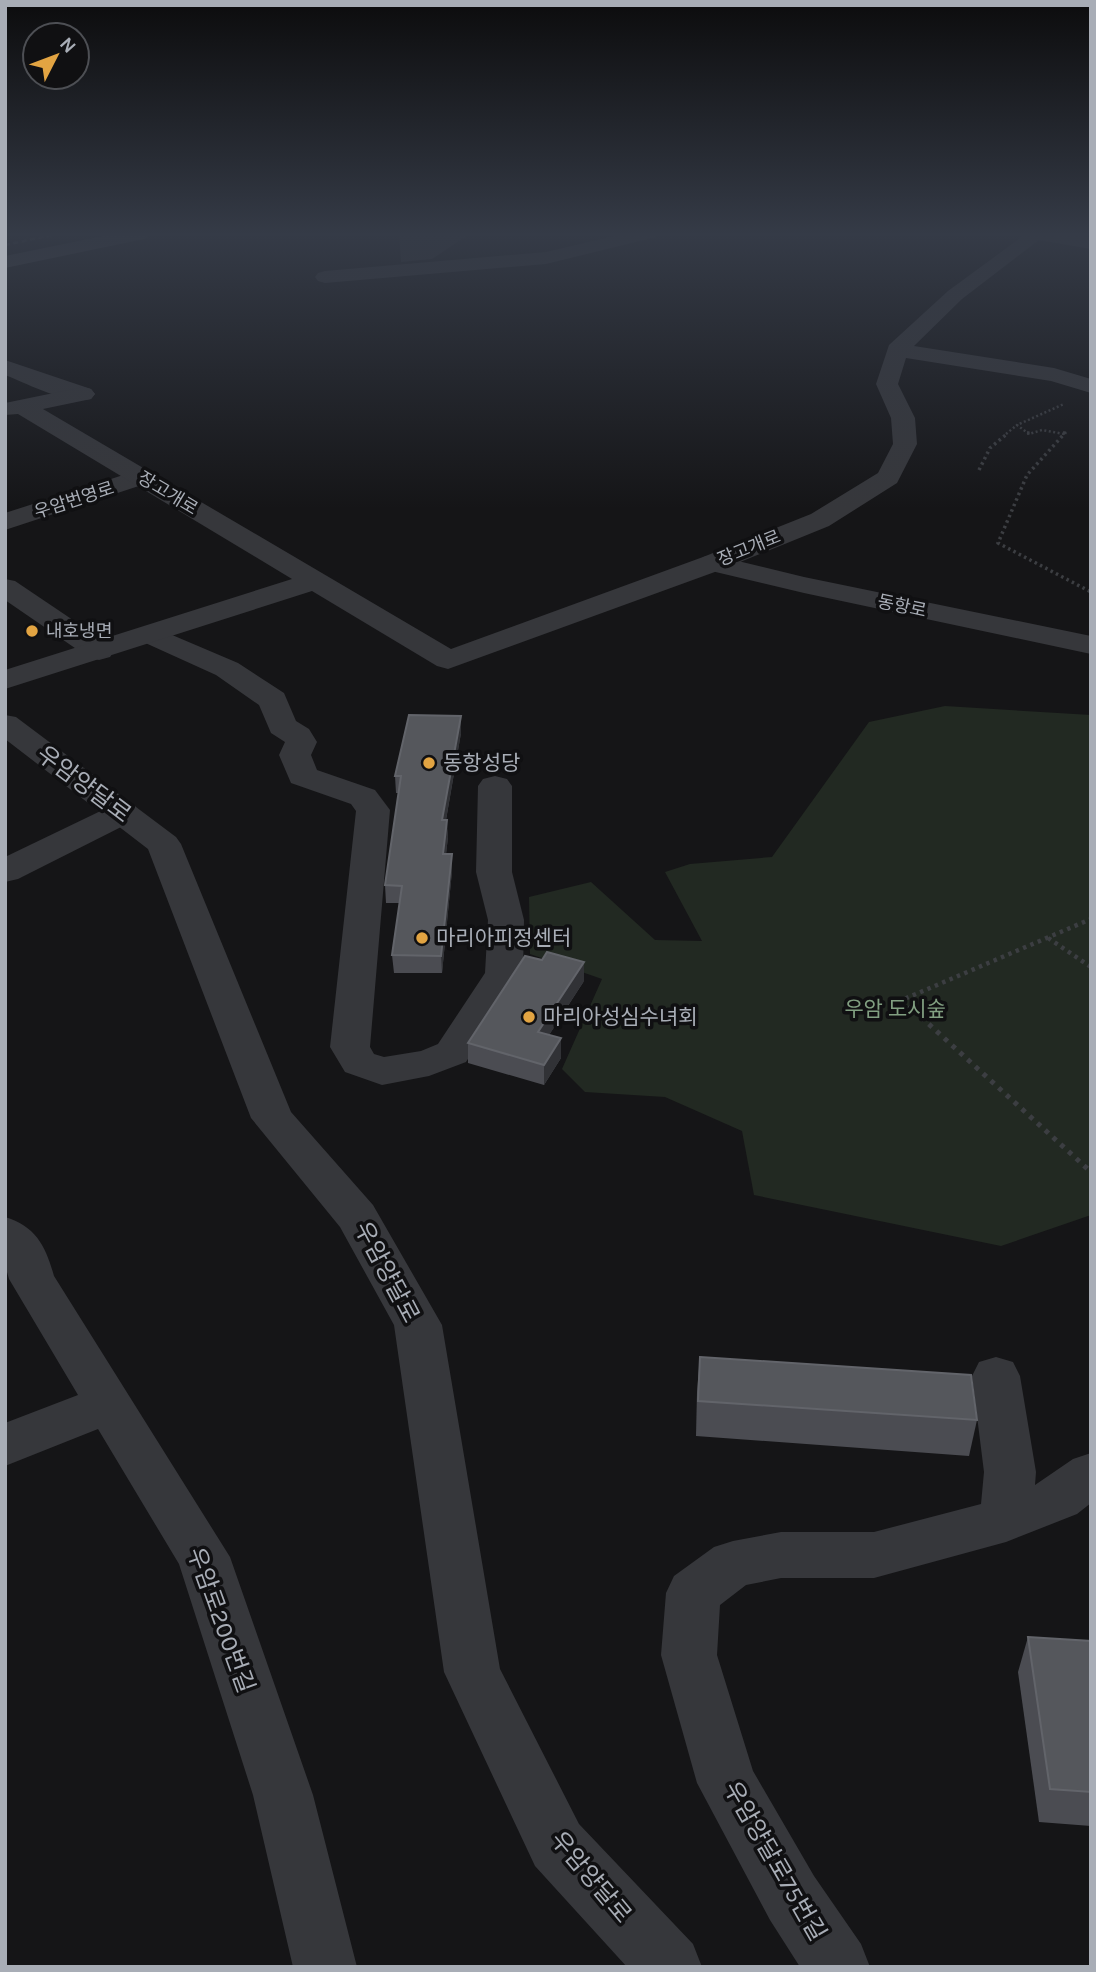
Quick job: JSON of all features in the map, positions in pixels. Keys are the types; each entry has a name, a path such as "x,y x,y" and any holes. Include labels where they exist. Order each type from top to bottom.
{"street":[{"path":"897,350 924,325"},
{"path":"897,350 1054,375 1091,386"},
{"name":"장고개로","path":"13,408 142,477 448,660 713,563 820,520 888,478 905,444 903,418 887,384 897,350"},
{"path":"5,367 58,388 83,394 13,408"},
{"name":"우암번영로","path":"5,522 142,477"},
{"name":"동항로","path":"713,563 804,585 1091,645"},
{"path":"5,680 314,581"},
{"path":"5,587 99,651"},
{"path":"151,635 227,669 273,700 282,726 298,736 300,742 295,755 303,776 363,797 373,810 350,1047 359,1063 382,1071 429,1063 452,1053 504,973 506,920 494,872 495,786"},
{"name":"우암양달로","path":"5,724 164,844 272,1118 357,1216 418,1325 472,1672 557,1845 670,1967"},
{"path":"5,871 123,813"},
{"name":"우암로200번길","path":"12,1246 203,1557 283,1795 325,1967"},
{"path":"996,1376 1010,1472 1006,1520"},
{"path":"5,1445 109,1404"},
{"name":"우암양달로75번길","path":"838,1967 792,1898 727,1783 689,1655 694,1592 733,1564 781,1555 874,1555 1006,1520 1059,1498 1091,1474"}],"path":[{"path":"979,470 990,448 1017,425 1066,403"},
{"path":"1017,425 1029,434 1042,430 1065,433 1027,475 998,543 1091,593"},
{"path":"1091,919 902,1000 1091,1172"},
{"path":"1048,937 1091,967"}],"green space":[{"name":"우암 도시숲","path":"945,706 1091,715 1091,1215 1001,1246 754,1195 742,1131 665,1097 585,1092 562,1069 602,979 530,954 529,897 591,882 655,940 702,941 665,872 690,864 772,857 869,722"}],"building":[{"path":"409,715 461,716 442,820 447,820 443,854 452,854 441,956 392,955 402,886 385,885 401,776 395,776"},
{"name":"마리아성심수녀회","path":"547,952 584,962 538,1032 561,1038 544,1065 468,1043 525,956 542,960"},
{"path":"700,1357 971,1375 977,1420 698,1401"},
{"path":"1028,1637 1091,1641 1091,1792 1050,1789"}],"place":[{"name":"내호냉면","path":"32,631"},
{"name":"동항성당","path":"429,763"},
{"name":"마리아피정센터","path":"422,938"},
{"name":"마리아성심수녀회","path":"529,1017"}]}
